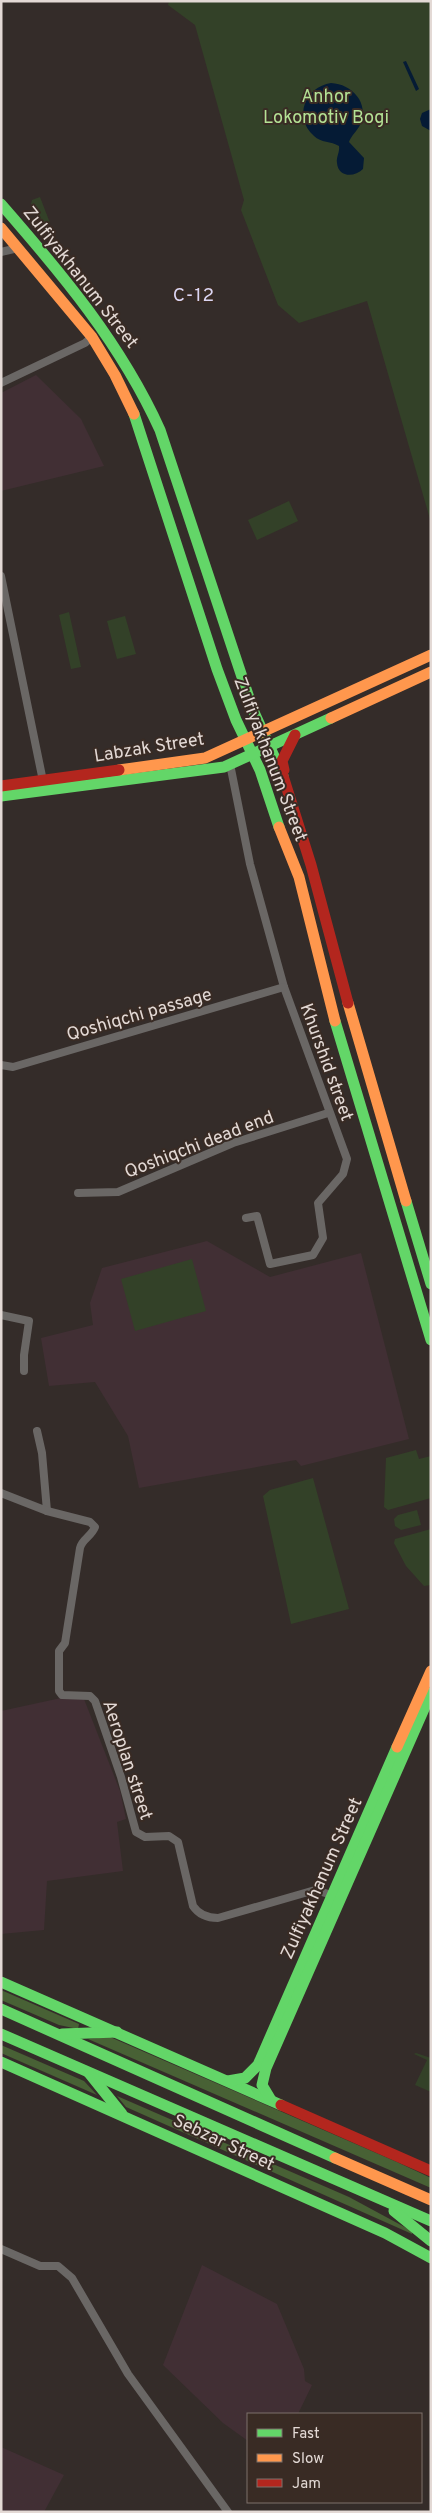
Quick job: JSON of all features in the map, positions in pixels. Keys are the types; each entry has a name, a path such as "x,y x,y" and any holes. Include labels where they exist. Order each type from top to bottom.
{"main road":[{"name":"Zulfiyakhanum Street","path":"1,204 103,326 140,386 163,439 250,701 287,786 311,865 354,1026 431,1284"},
{"name":"Zulfiyakhanum Street","path":"1,228 92,337 125,394 145,444 217,668 246,741 260,770 284,843 299,877 337,1030 431,1340"},
{"path":"18,248 33,240"},
{"path":"92,337 103,326"},
{"path":"125,394 140,386"},
{"path":"145,444 163,439"},
{"name":"Labzak Street","path":"1,786 198,759 246,741 431,655"},
{"name":"Labzak Street","path":"1,796 212,770 230,764 431,672"},
{"path":"287,786 282,761 296,734"},
{"name":"Zulfiyakhanum Street","path":"228,2081 245,2078 258,2065 431,1671"},
{"name":"Zulfiyakhanum Street","path":"272,2101 262,2085 266,2068 431,1693"},
{"path":"1,1982 431,2171"},
{"name":"Sebzar Street","path":"1,2009 431,2200"},
{"path":"57,2034 117,2032"},
{"name":"Sebzar Street","path":"1,2034 431,2221"},
{"name":"Sebzar Street","path":"1,2062 122,2114 385,2233 431,2258"},
{"path":"87,2071 122,2114"},
{"path":"382,2201 431,2241"}],"street":[{"path":"1,252 18,248"},
{"path":"1,383 85,343 92,337"},
{"path":"1,576 43,781"},
{"name":"Khurshid street","path":"230,764 250,864 284,987 328,1113 345,1150 346,1166 338,1182 318,1203 323,1238 313,1255 270,1264 257,1217 246,1218"},
{"name":"Qoshiqchi passage","path":"1,1065 13,1067 284,987"},
{"name":"Qoshiqchi dead end","path":"78,1193 118,1192 233,1142 328,1113"},
{"path":"1,1315 29,1321 24,1354 24,1371"},
{"path":"1,1493 47,1511 37,1431"},
{"name":"Aeroplan street","path":"47,1511 90,1522 95,1527 92,1534 83,1540 80,1548 65,1643 59,1651 59,1691 62,1695 90,1696 95,1700 121,1777 136,1832 145,1838 169,1836 178,1842 193,1906 197,1912 210,1918 235,1914 315,1890 332,1895"},
{"path":"1,2249 40,2266 58,2266 72,2278 128,2374 223,2510"}],"shaded area":[{"path":"36,375 81,419 104,466 1,491 1,393"},
{"path":"207,1241 270,1277 361,1253 409,1439 301,1466 296,1460 139,1488 128,1436 95,1382 49,1386 41,1338 93,1325 90,1303 102,1268"},
{"path":"61,1698 84,1699 120,1791 126,1819 117,1822 123,1871 47,1881 44,1930 1,1934 1,1711"},
{"path":"202,2265 277,2304 304,2369 305,2381 312,2385 298,2413 247,2413 247,2440 223,2423 163,2365"},
{"path":"1,2447 64,2475 44,2512 1,2512"}],"green space":[{"name":"Anhor Lokomotiv Bogi","path":"169,1 431,1 430,519 367,301 299,323 278,305 241,210 244,200 195,25 168,5"},
{"path":"40,197 50,223 43,226 31,204 32,200"},
{"path":"289,501 298,521 257,540 248,520"},
{"path":"69,612 81,667 71,669 59,615"},
{"path":"125,616 136,654 117,659 107,621"},
{"path":"192,1259 206,1311 135,1331 121,1279"},
{"path":"416,1450 419,1459 431,1456 431,1498 388,1510 384,1507 386,1458"},
{"path":"313,1478 349,1609 291,1624 263,1496 270,1490"},
{"path":"417,1510 421,1525 401,1530 395,1526 394,1519 398,1515"},
{"path":"431,1529 431,1585 424,1586 406,1566 394,1543 395,1539"},
{"path":"1,1990 79,2024 78,2029 59,2025 1,2000"},
{"path":"110,2037 397,2162 431,2178 431,2188 88,2039"},
{"path":"1,2045 84,2081 97,2095 1,2053"},
{"path":"414,2054 431,2058 431,2092 415,2085 427,2060"},
{"path":"117,2096 349,2197 412,2231 412,2234 126,2107"}],"water":[{"path":"406,61 419,89 416,91 403,62"},
{"path":"331,83 339,84 352,91 361,102 363,109 360,125 349,142 364,158 363,169 351,175 343,173 338,168 339,146 314,136 304,120 305,104 314,90"},
{"path":"431,109 431,131 422,126 420,119 422,113"}],"traffic: fast":[{"path":"1,204 47,257 89,311 109,339 145,399 160,430 253,710 283,776"},
{"path":"134,414 217,669 236,720 260,770 279,827"},
{"path":"1,796 224,767 331,718"},
{"path":"335,1021 431,1340"},
{"path":"406,1201 431,1284"},
{"path":"271,2100 262,2085 266,2068 431,1693"},
{"path":"228,2081 245,2078 258,2065 397,1747"},
{"path":"1,1982 281,2105"},
{"path":"1,2009 335,2158"},
{"path":"62,2034 117,2032"},
{"path":"1,2034 431,2221"},
{"path":"1,2062 385,2233 431,2258"},
{"path":"89,2073 122,2114"},
{"path":"394,2211 431,2241"}],"traffic: slow":[{"path":"1,228 92,337 115,375 134,414"},
{"path":"119,770 205,758 431,655"},
{"path":"331,718 431,672"},
{"path":"279,827 299,877 335,1021"},
{"path":"348,1003 406,1201"},
{"path":"397,1747 431,1671"},
{"path":"335,2158 431,2200"}],"traffic: jam":[{"path":"284,770 282,761 295,735"},
{"path":"1,786 119,770"},
{"path":"283,776 311,865 348,1003"},
{"path":"281,2105 431,2171"}],"district":[{"name":"C-12","path":"194,294"}]}
